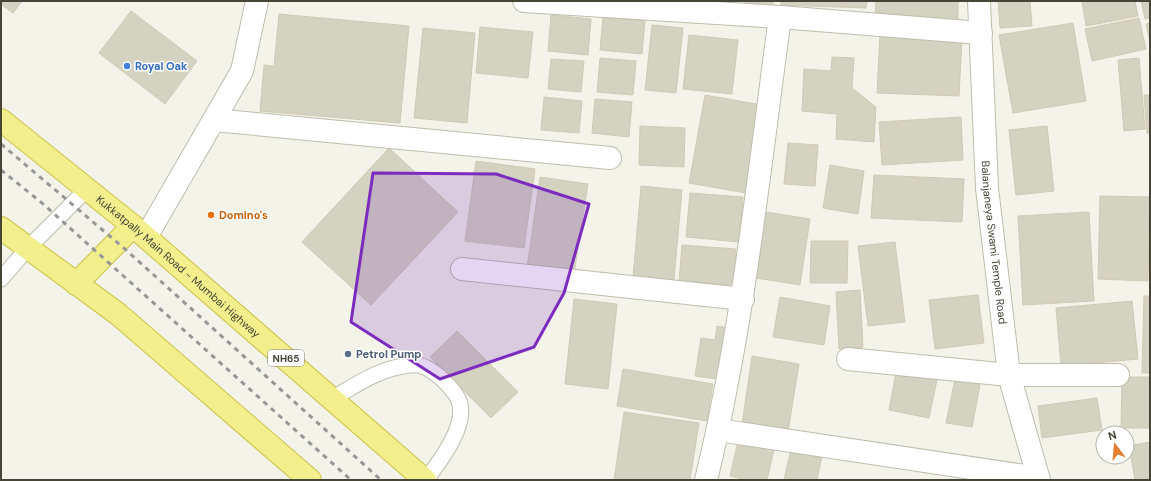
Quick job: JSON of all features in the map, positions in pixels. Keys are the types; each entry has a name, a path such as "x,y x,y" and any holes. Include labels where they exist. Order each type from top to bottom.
{"highway":[{"name":"Kukkatpally Main Road - Mumbai Highway","path":"1,120 140,231 426,480"},
{"path":"1,228 27,249 118,314 310,480"},
{"path":"76,284 140,231"}],"street":[{"path":"140,231 214,120 242,71 257,1"},
{"path":"524,1 780,17 980,33"},
{"name":"Balanjaneya Swami Temple Road","path":"979,1 987,188 1009,375 1038,479"},
{"path":"706,480 718,430 742,298 780,17"},
{"path":"214,120 610,158"},
{"path":"462,269 742,298"},
{"path":"848,359 1009,375 1118,375"},
{"path":"718,430 1038,479"}],"lane":[{"path":"1,279 27,249 87,188"},
{"path":"332,399 366,379 387,369 412,364 427,367 446,382 459,401 460,419 450,448 426,480"}],"highlighted area":[{"path":"373,173 496,174 589,204 564,293 534,347 440,379 351,322 358,266"}],"building":[{"path":"1,1 22,1 13,13 1,4"},
{"path":"745,1 773,1 773,9 744,7"},
{"path":"781,1 867,1 866,8 781,5"},
{"path":"876,1 958,1 958,23 875,20"},
{"path":"998,1 1030,1 1032,26 1000,28"},
{"path":"1082,1 1135,1 1138,16 1086,26"},
{"path":"1141,1 1150,1 1150,18 1145,19"},
{"path":"131,11 197,61 165,104 99,53"},
{"path":"279,14 409,26 400,123 260,111 264,65 274,66"},
{"path":"551,15 591,19 588,55 548,51"},
{"path":"603,17 645,21 642,54 600,50"},
{"path":"1139,18 1146,49 1092,61 1085,29"},
{"path":"1073,23 1086,101 1013,113 999,35"},
{"path":"1150,23 1150,42 1146,24"},
{"path":"652,25 683,28 676,93 645,90"},
{"path":"480,27 533,32 528,78 476,73"},
{"path":"423,28 475,33 467,123 414,118"},
{"path":"689,35 738,40 732,94 683,89"},
{"path":"880,35 962,38 959,96 877,93"},
{"path":"832,57 854,58 852,88 876,107 874,142 836,139 837,114 802,111 804,69 831,71"},
{"path":"600,58 636,61 633,95 597,92"},
{"path":"1139,58 1145,129 1124,131 1118,60"},
{"path":"551,59 584,61 581,92 548,89"},
{"path":"705,95 762,105 746,193 689,183"},
{"path":"1144,95 1150,95 1150,133 1147,133"},
{"path":"544,97 582,101 579,133 541,130"},
{"path":"595,99 632,102 629,137 592,133"},
{"path":"961,117 963,160 882,165 879,122"},
{"path":"640,126 685,128 684,167 639,165"},
{"path":"1047,126 1054,191 1016,195 1009,130"},
{"path":"788,143 818,145 815,186 784,184"},
{"path":"389,148 458,212 371,305 302,242"},
{"path":"476,161 535,169 524,248 465,241"},
{"path":"830,165 864,171 858,214 823,208"},
{"path":"874,175 964,179 962,222 871,218"},
{"path":"540,177 588,184 574,274 527,268"},
{"path":"641,186 682,190 674,280 633,277"},
{"path":"690,193 743,197 739,242 686,237"},
{"path":"1100,196 1150,197 1148,281 1098,279"},
{"path":"766,212 810,219 800,285 756,278"},
{"path":"1089,212 1094,301 1023,305 1018,216"},
{"path":"811,241 848,241 847,283 810,283"},
{"path":"895,242 905,322 868,326 858,246"},
{"path":"682,245 736,249 733,285 679,281"},
{"path":"860,290 863,347 839,349 836,292"},
{"path":"978,295 984,343 935,349 929,300"},
{"path":"1144,296 1150,296 1150,373 1142,373"},
{"path":"780,297 830,306 824,345 773,337"},
{"path":"574,299 617,304 608,389 565,384"},
{"path":"1132,301 1138,359 1061,366 1056,308"},
{"path":"717,326 733,329 725,380 695,376 701,338 715,340"},
{"path":"457,331 518,392 491,418 430,357"},
{"path":"752,356 799,364 787,438 741,431"},
{"path":"623,369 713,384 707,421 617,406"},
{"path":"896,372 937,380 929,418 889,410"},
{"path":"1122,377 1150,377 1150,428 1135,428 1135,425 1121,425"},
{"path":"955,379 980,385 972,427 946,423"},
{"path":"1097,398 1101,425 1095,425 1095,431 1042,438 1038,406"},
{"path":"624,412 699,423 690,480 614,480"},
{"path":"739,437 775,445 767,480 746,480 730,476"},
{"path":"1150,442 1150,480 1135,480 1132,465 1135,465 1135,445"},
{"path":"791,449 822,456 817,480 784,480"}],"railway":[{"path":"1,144 125,249 381,480"},
{"path":"1,170 42,203 351,480"}],"place":[{"name":"Royal Oak","path":"127,66"},
{"name":"Domino's","path":"211,215"},
{"name":"Petrol Pump","path":"348,354"}]}
